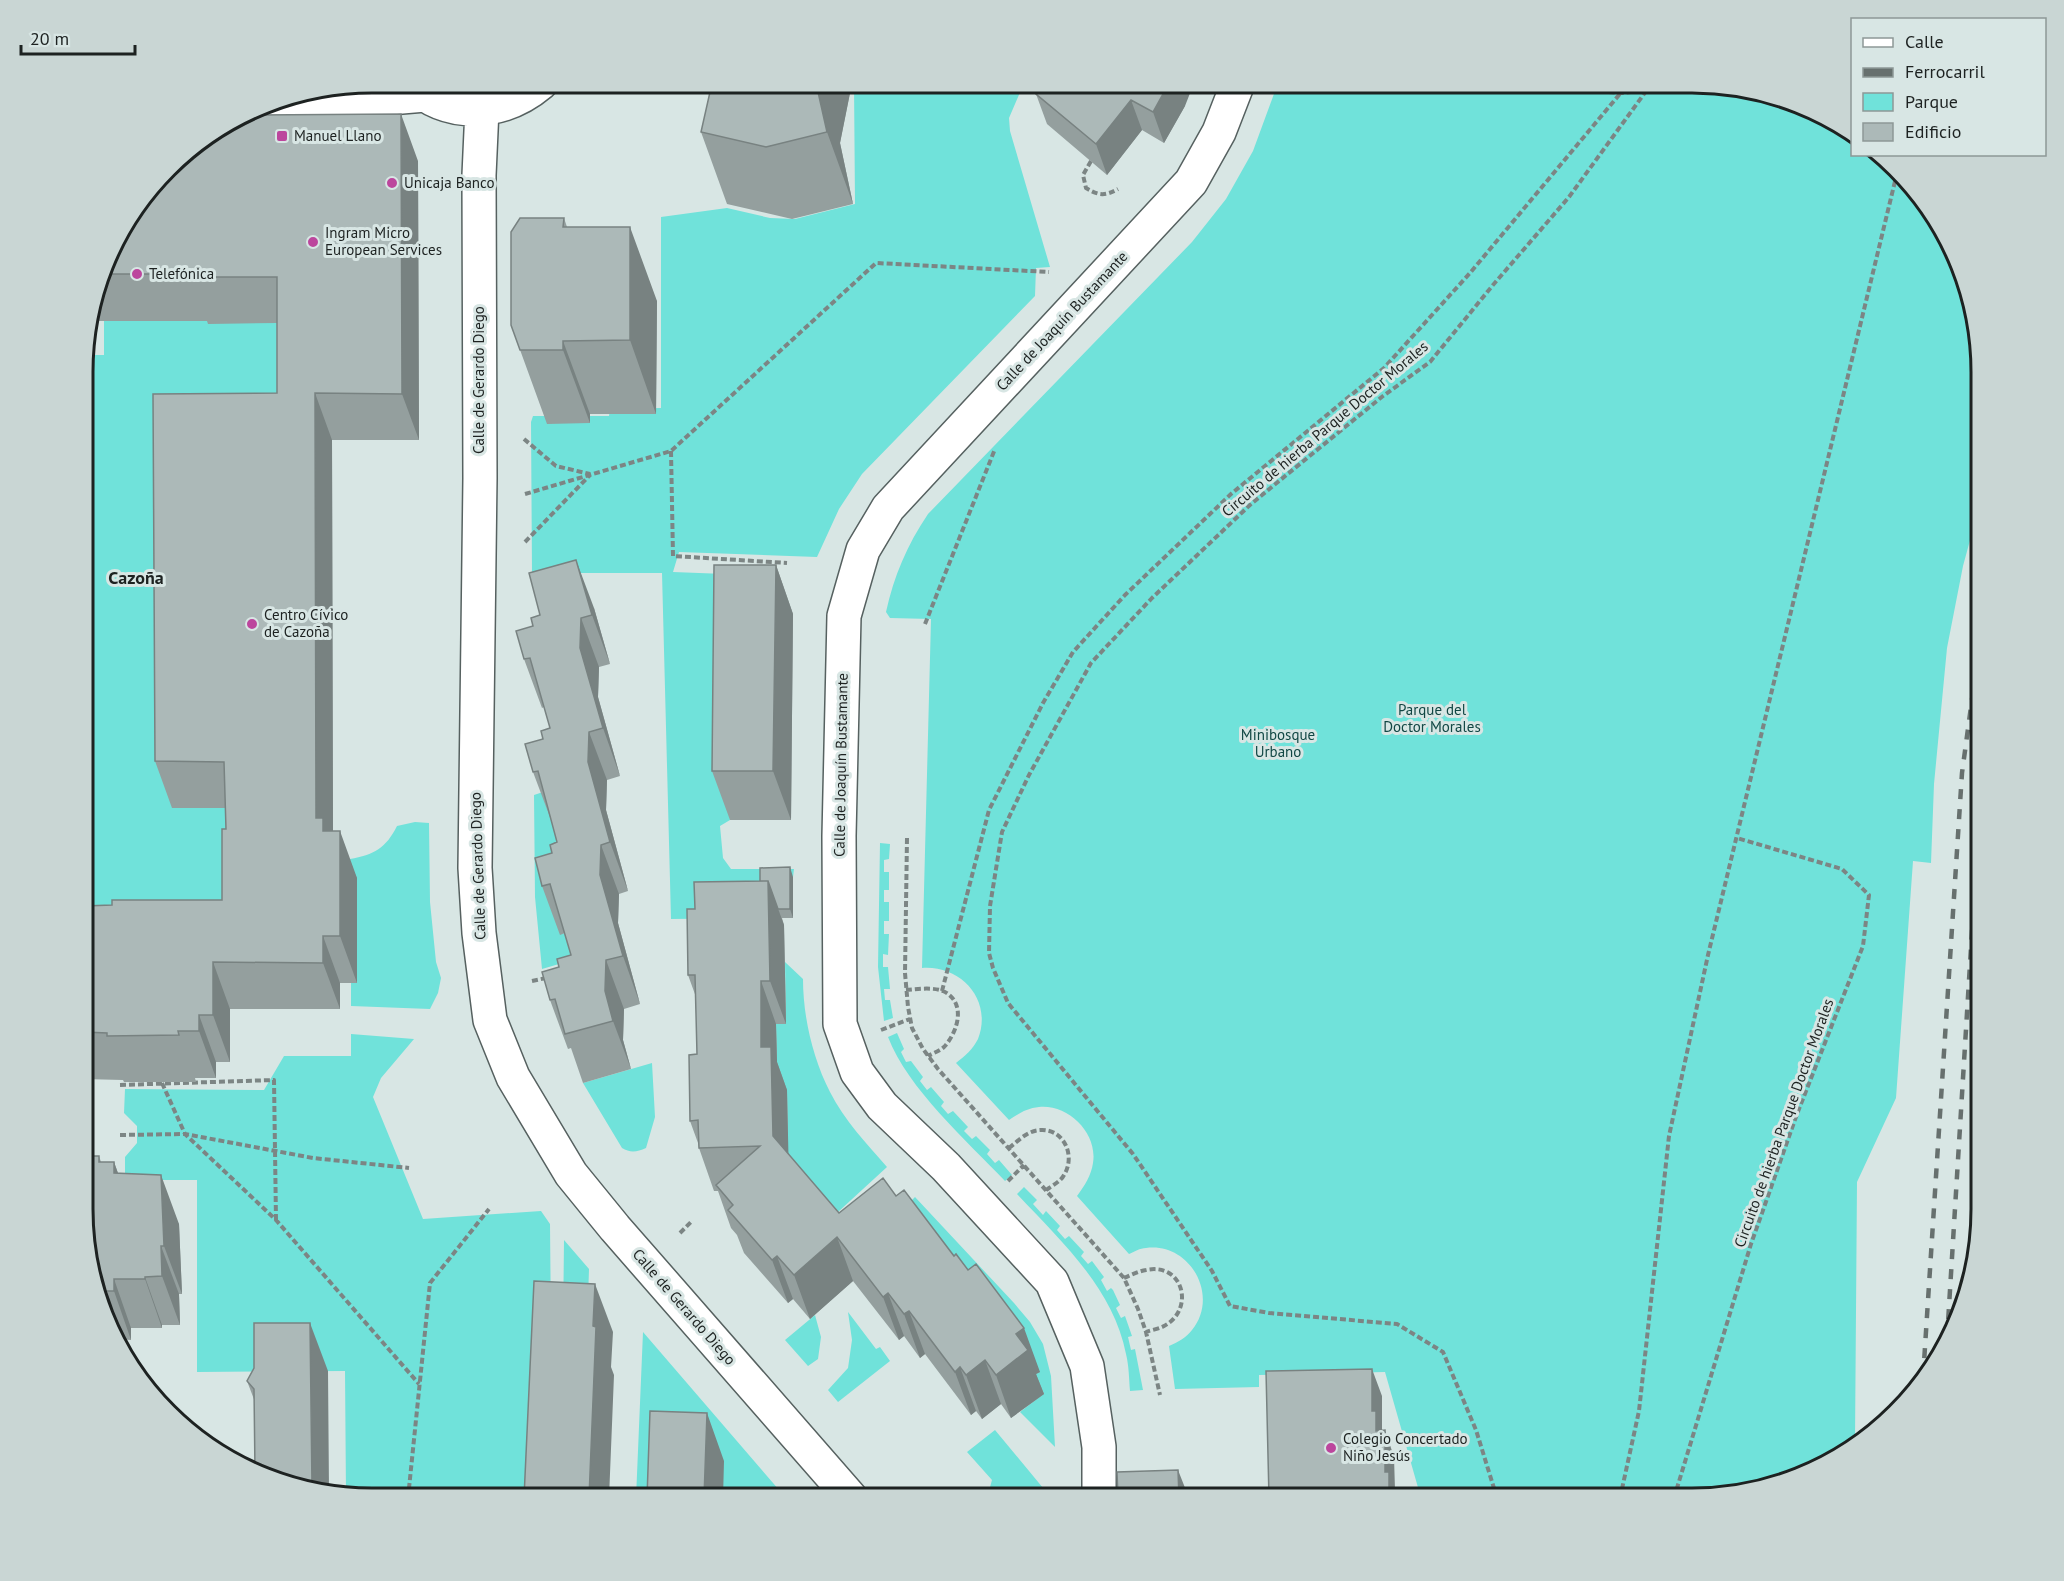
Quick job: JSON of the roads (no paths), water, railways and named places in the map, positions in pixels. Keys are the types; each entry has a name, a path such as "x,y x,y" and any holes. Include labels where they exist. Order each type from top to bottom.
{"street":[{"path":"309,100 356,101 397,93"},
{"path":"426,93 451,106 482,109 502,105 528,93"},
{"name":"Calle de Joaquín Bustamante","path":"1099,1488 1099,1447 1087,1366 1052,1282 946,1167 882,1106 857,1071 840,1024 839,836 844,616 863,550 888,508 1191,182 1218,132 1234,93"},
{"name":"Calle de Gerardo Diego","path":"482,109 478,175 480,478 475,868 479,933 490,1020 513,1077 571,1174 615,1228 842,1488"}],"railway":[{"path":"1924,1364 1962,773 1971,707"},
{"path":"1948,1320 1971,948"}],"place":[{"name":"Manuel Llano","path":"282,136"},
{"name":"Unicaja Banco","path":"392,183"},
{"name":"Ingram Micro European Services","path":"313,242"},
{"name":"Telefónica","path":"137,274"},
{"name":"Centro Cívico de Cazoña","path":"252,624"},
{"name":"Colegio Concertado Niño Jesús","path":"1331,1448"}],"district":[{"name":"Cazoña","path":"136,578"}],"park label":[{"name":"Parque del Doctor Morales","path":"1432,718"},
{"name":"Minibosque Urbano","path":"1278,744"}]}
